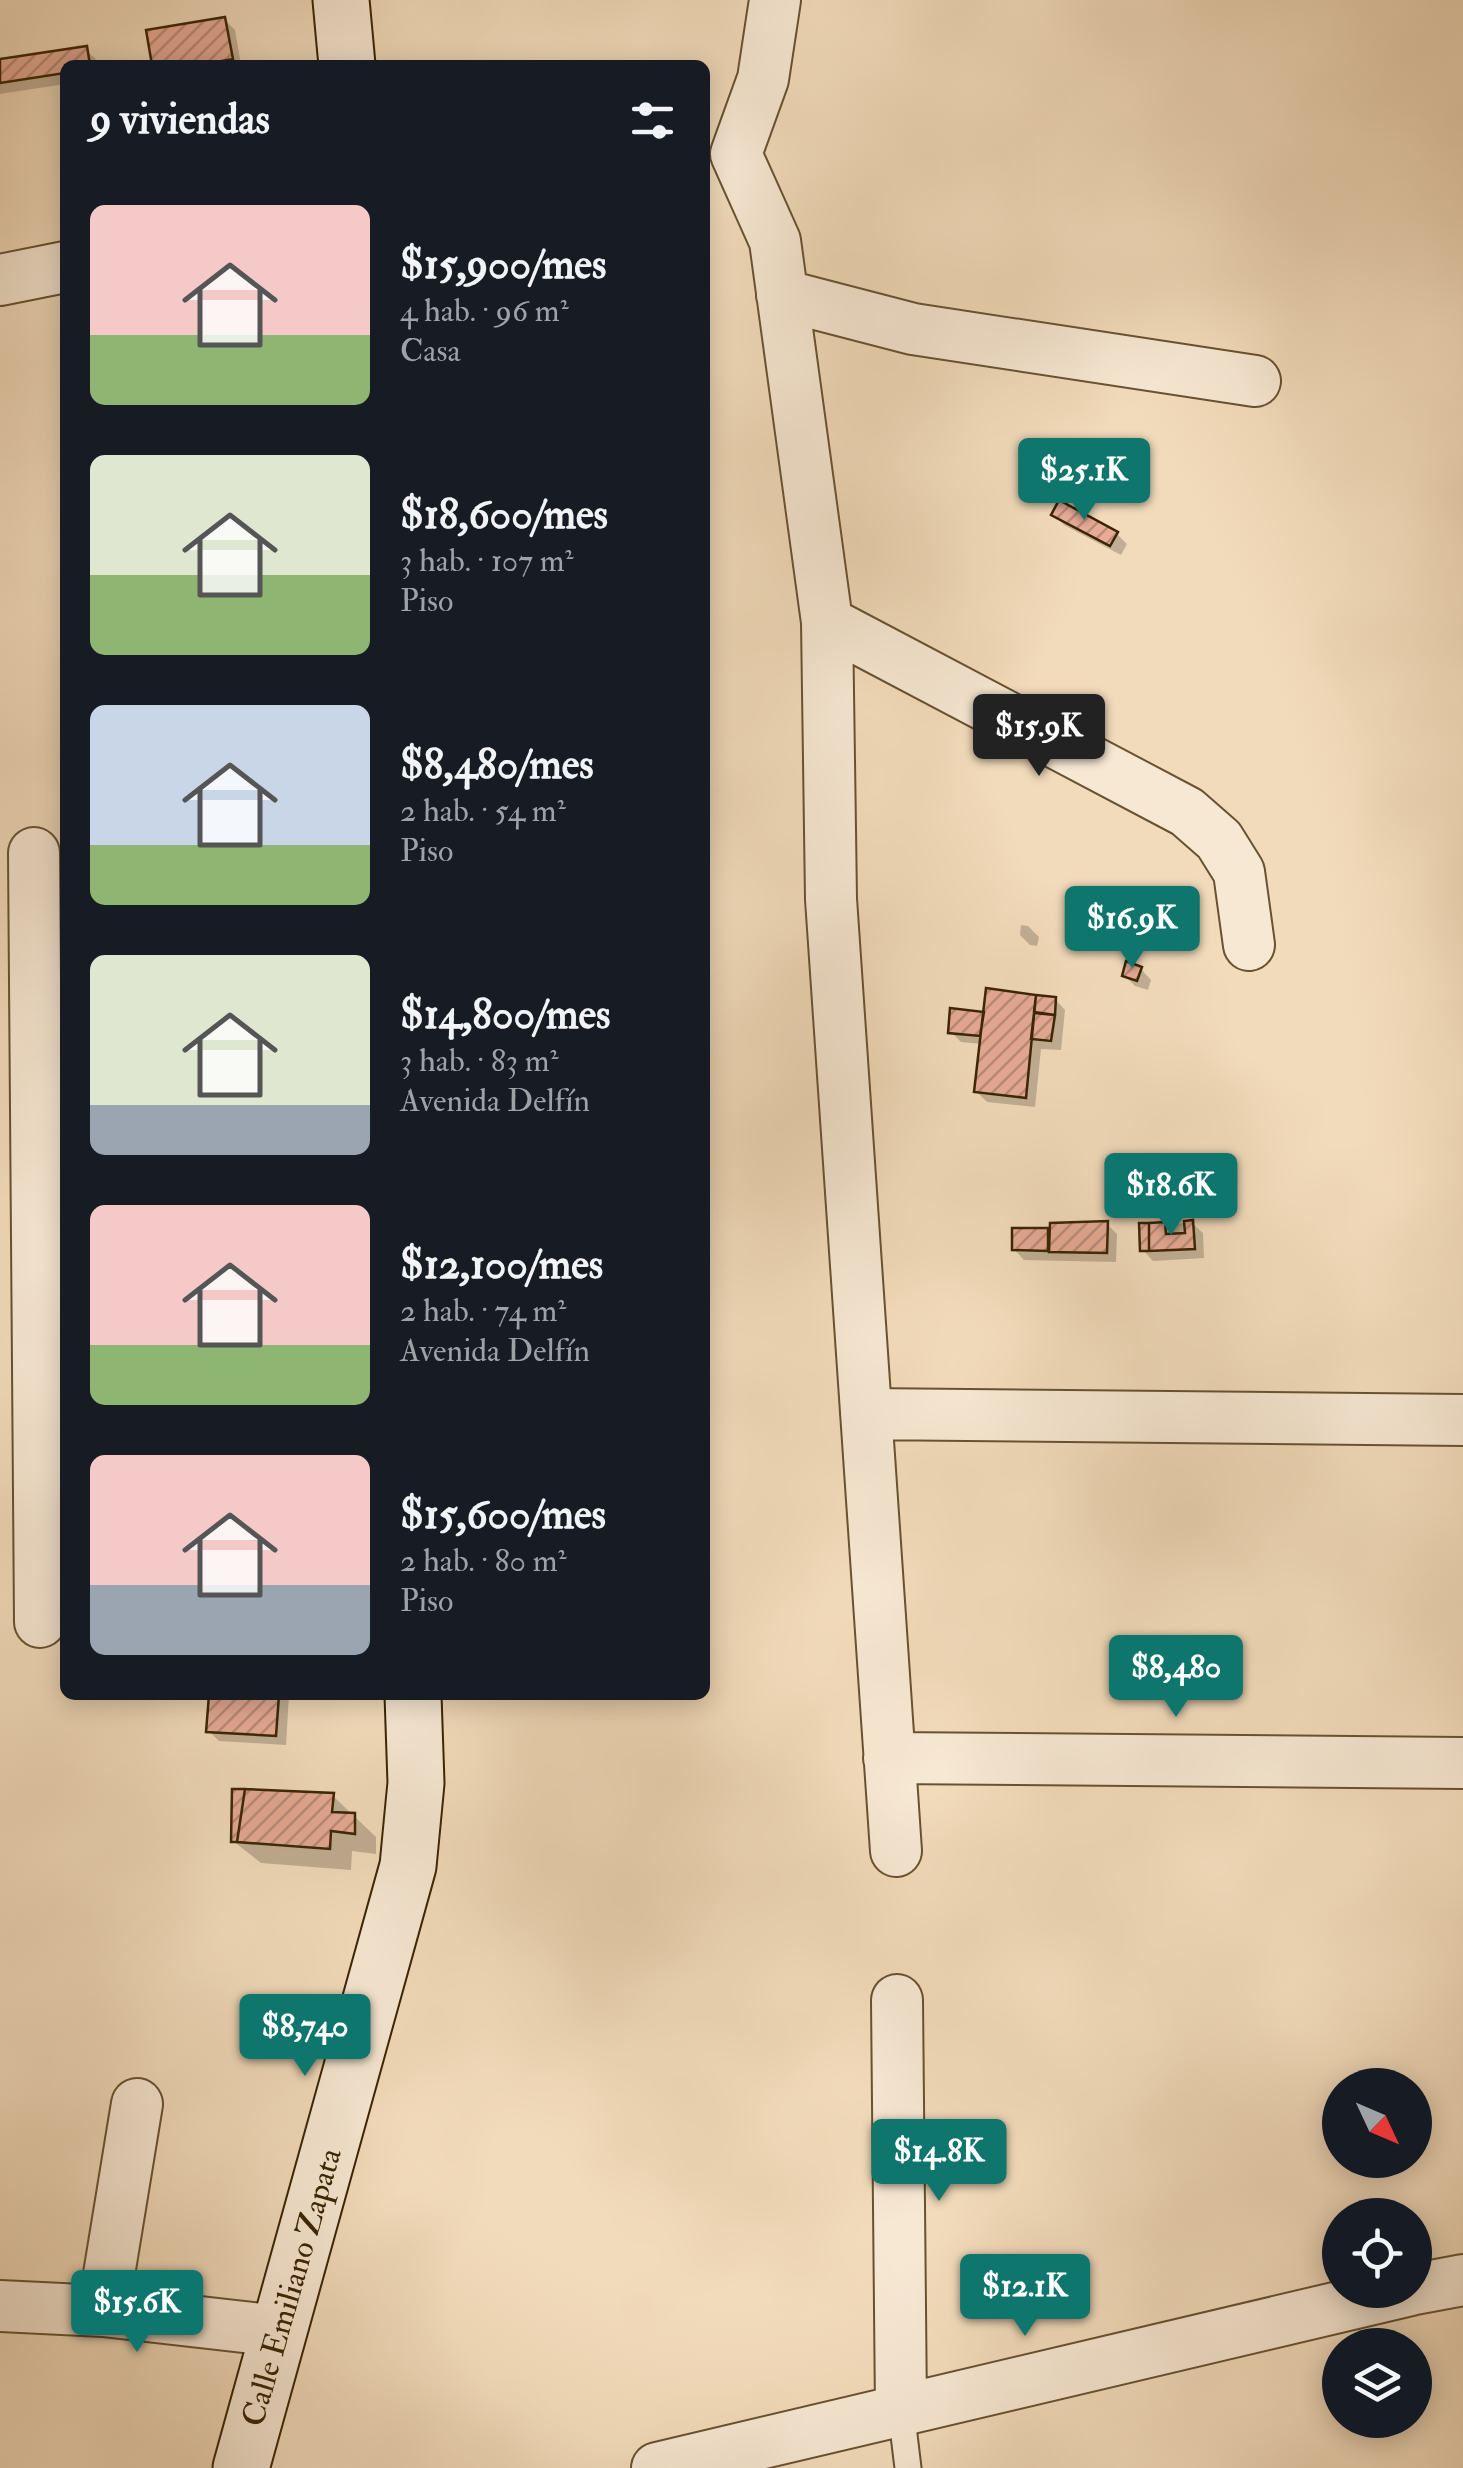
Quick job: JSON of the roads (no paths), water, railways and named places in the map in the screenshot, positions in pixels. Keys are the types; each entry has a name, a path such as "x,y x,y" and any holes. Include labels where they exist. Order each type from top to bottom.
{"main road":[{"path":"341,0 347,60"},
{"name":"Calle Emiliano Zapata","path":"241,2468 408,1866 416,1783 413,1700"}],"street":[{"path":"775,0 763,80 720,154 775,241 827,622 831,898 896,1851"},
{"path":"0,280 60,268"},
{"path":"782,296 913,330 1255,381"},
{"path":"827,622 1186,812 1219,840 1240,872 1248,945"},
{"path":"34,853 35,1622"},
{"path":"866,1414 1463,1420"},
{"path":"889,1758 1463,1763"},
{"path":"897,2000 900,2410"},
{"path":"103,2311 137,2104"},
{"path":"1432,2286 1463,2280"},
{"path":"0,2306 103,2311 279,2331"},
{"path":"657,2468 1336,2308"}],"lane":[{"path":"900,2410 908,2468"}]}
